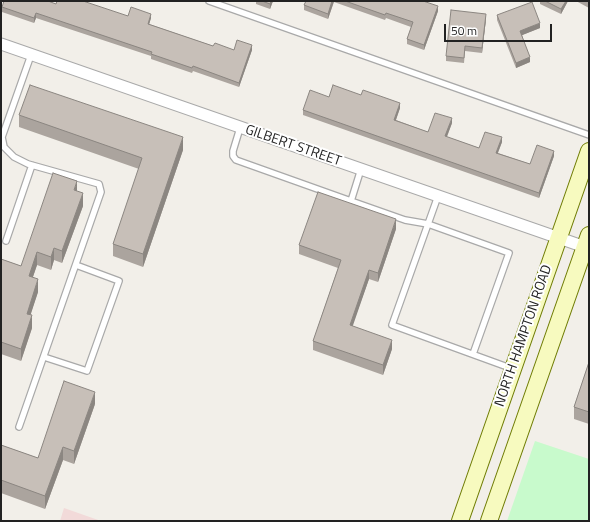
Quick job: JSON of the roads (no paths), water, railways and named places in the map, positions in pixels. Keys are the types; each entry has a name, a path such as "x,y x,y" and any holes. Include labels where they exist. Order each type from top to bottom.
{"main road":[{"name":"NORTH HAMPTON ROAD","path":"460,521 589,151"},
{"name":"NORTH HAMPTON ROAD","path":"489,521 587,241"}],"street":[{"name":"GILBERT STREET","path":"1,44 559,238 587,241"}],"lane":[{"path":"210,1 589,135"},
{"path":"19,427 101,192 99,184 32,165 14,157 8,152 1,141 31,55"},
{"path":"240,128 233,156 241,162 405,220 428,224 509,253 473,354"},
{"path":"6,241 32,165"},
{"path":"351,201 361,169"},
{"path":"438,196 392,325 513,369"},
{"path":"44,357 87,371 119,281 76,265"}]}
